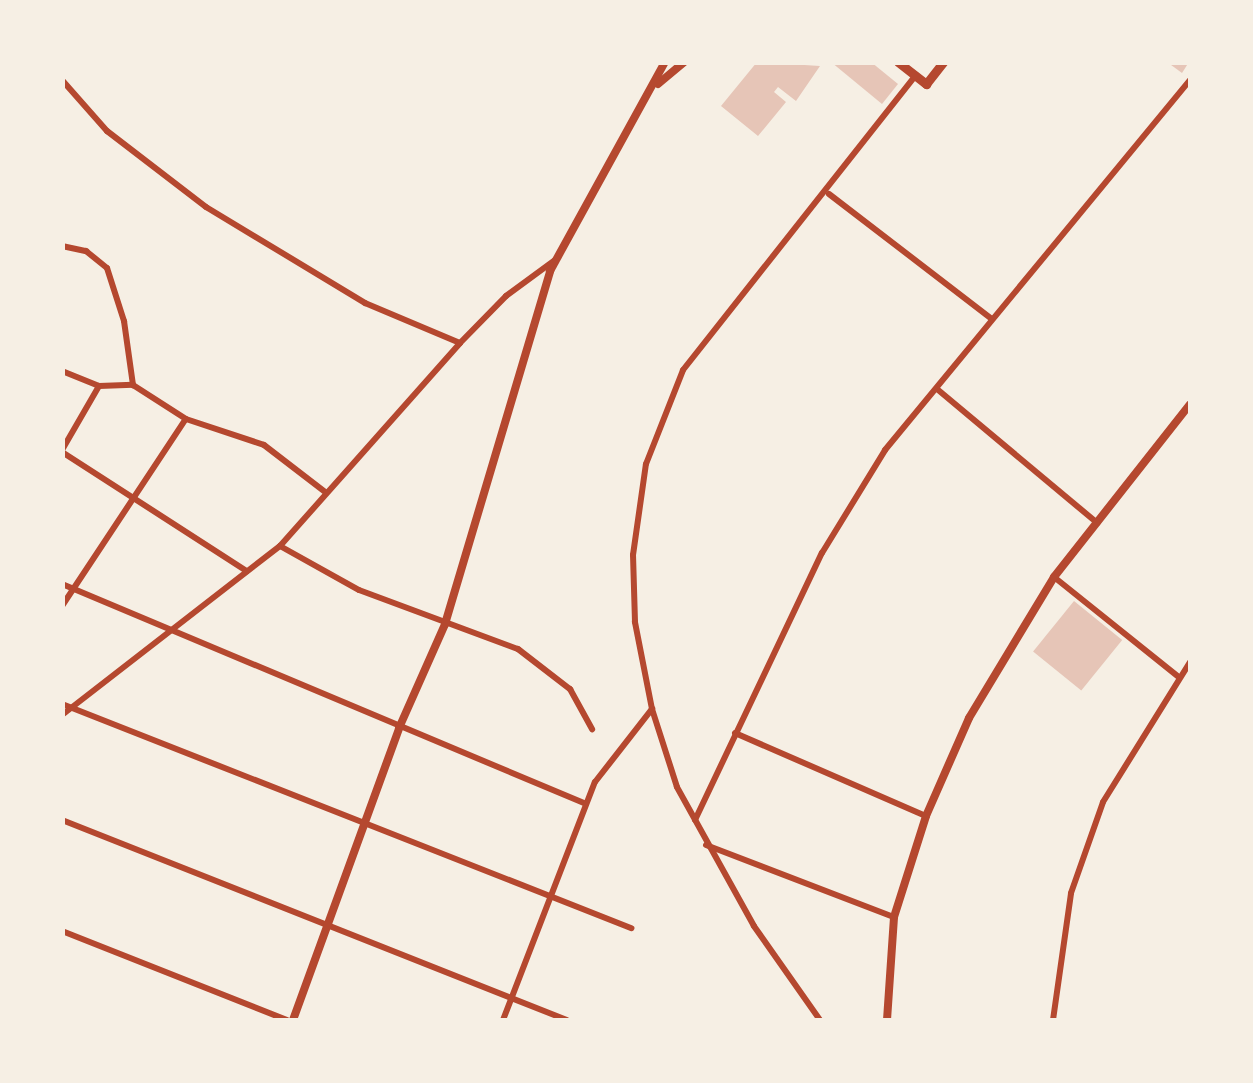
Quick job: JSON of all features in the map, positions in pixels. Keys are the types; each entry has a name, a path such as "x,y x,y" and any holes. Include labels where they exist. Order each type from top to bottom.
{"main road":[{"path":"898,62 926,84 942,63"},
{"path":"916,75 926,62"}],"street":[{"path":"62,931 290,1020 399,728 445,624 556,260 658,84 664,62"},
{"path":"658,84 684,62"},
{"path":"820,1020 694,822 652,709 636,622 633,556 646,464 684,370 829,194 910,90 916,75"},
{"path":"62,80 107,131 206,207 365,303 460,343"},
{"path":"694,822 822,552 885,450 1190,80"},
{"path":"910,90 926,84"},
{"path":"829,194 992,319"},
{"path":"62,246 86,251 106,268 124,321 133,385"},
{"path":"62,715 66,706 280,546 460,343 506,296 556,260"},
{"path":"62,372 99,386 133,385 186,419 264,445 325,492"},
{"path":"99,386 62,451 247,572"},
{"path":"937,390 1097,523"},
{"path":"887,1020 894,918 926,816 969,718 1054,577 1190,404"},
{"path":"62,606 66,585 135,499 186,419"},
{"path":"280,546 359,590 518,649 553,671 592,729"},
{"path":"1054,577 1179,677"},
{"path":"66,585 586,804"},
{"path":"1053,1020 1071,893 1103,802 1190,662"},
{"path":"66,706 363,826 631,928"},
{"path":"503,1020 586,804 652,709"},
{"path":"735,733 926,816"},
{"path":"62,820 567,1020"},
{"path":"705,844 894,918"}],"building":[{"path":"757,62 820,66 796,101 778,87 774,92 786,102 758,136 721,106"},
{"path":"831,62 871,62 898,84 882,104"},
{"path":"1167,62 1189,62 1182,73"},
{"path":"1074,601 1122,640 1081,691 1033,652"}]}
